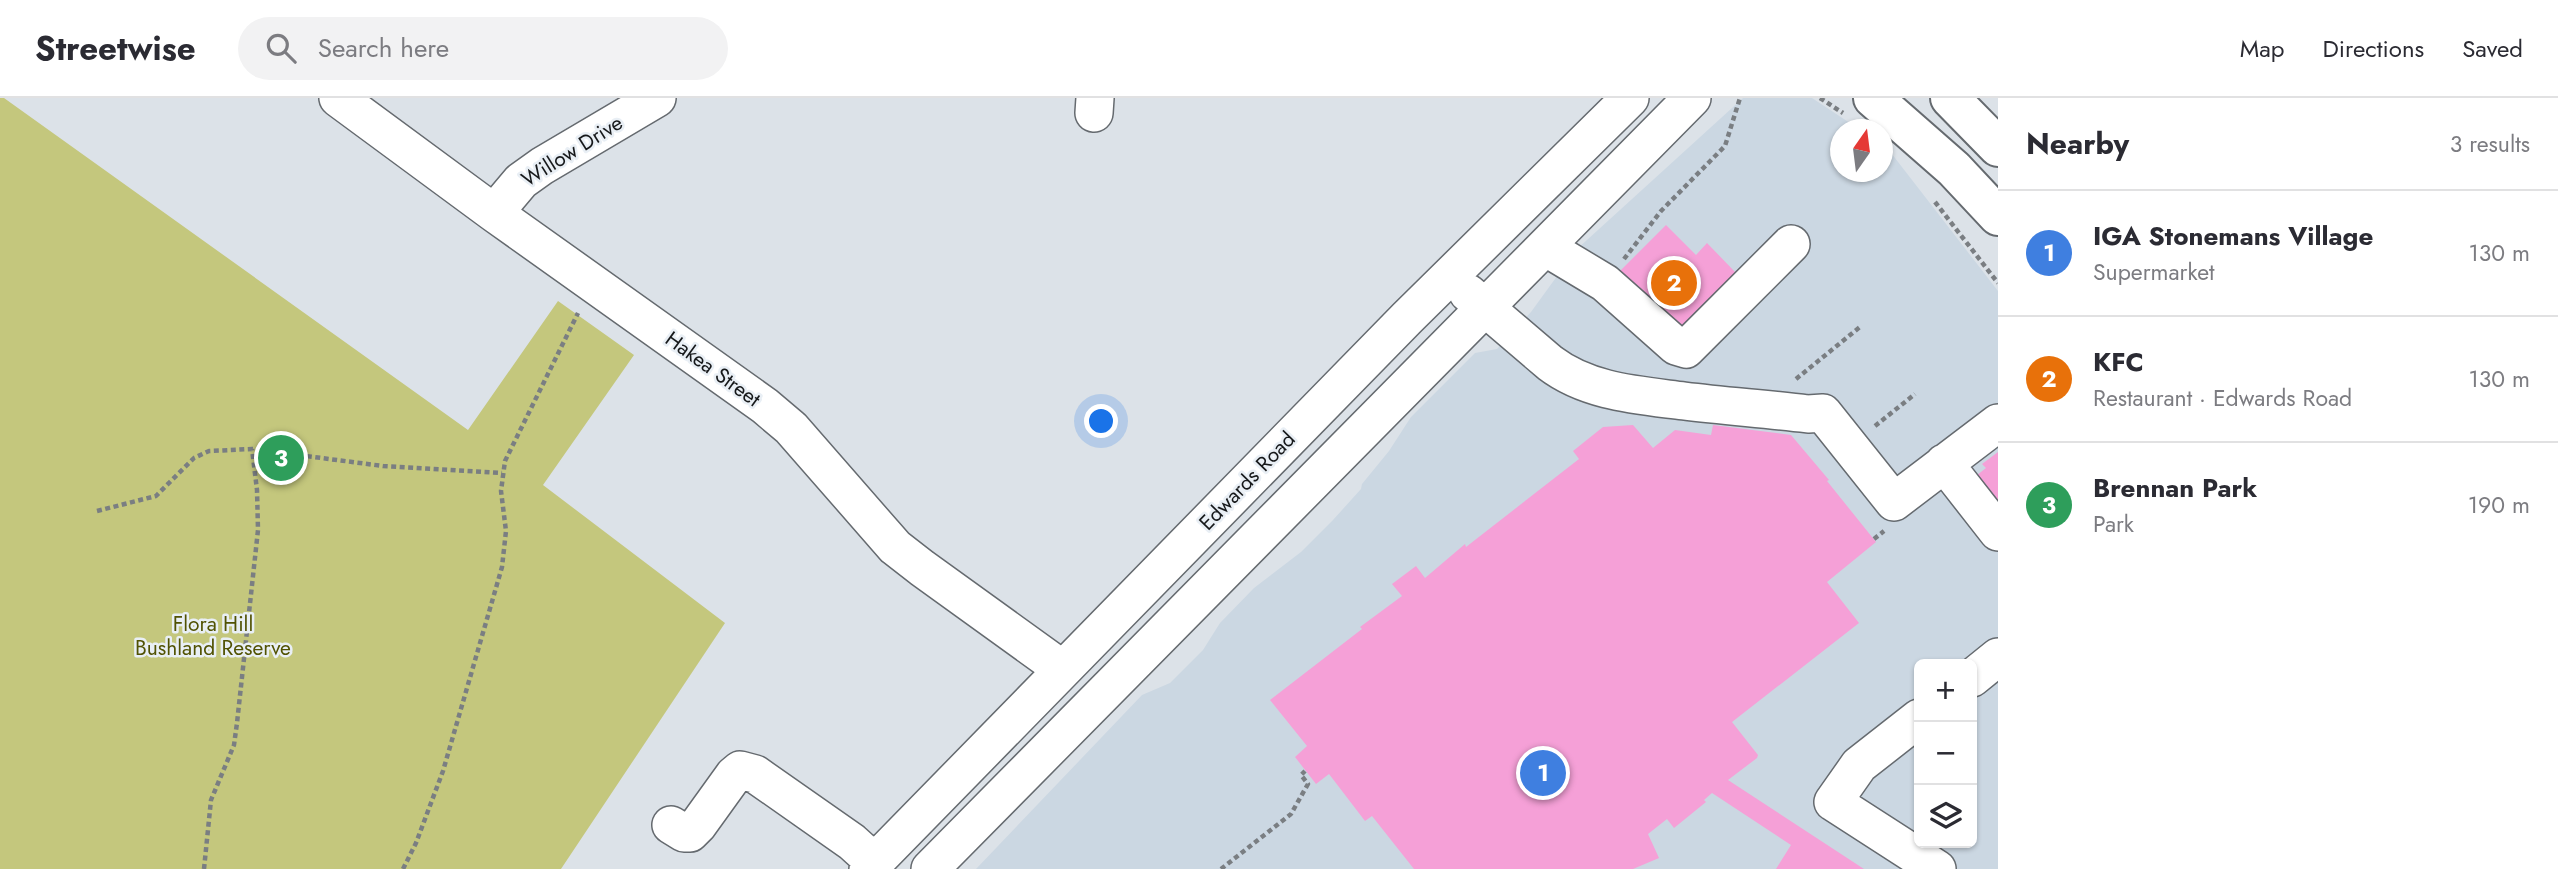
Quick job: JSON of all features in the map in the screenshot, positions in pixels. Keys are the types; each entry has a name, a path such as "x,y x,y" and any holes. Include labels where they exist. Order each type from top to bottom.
{"main road":[{"path":"1873,98 1954,169 1998,216"},
{"path":"1950,98 1998,147"}],"street":[{"name":"Hakea Street","path":"338,98 765,406 791,428 895,547 1062,669"},
{"name":"Willow Drive","path":"494,213 521,181 542,166 657,98"},
{"name":"Edwards Road","path":"871,865 1450,275 1630,98"},
{"path":"930,869 1692,98"},
{"path":"1545,247 1605,283 1676,346 1686,349 1791,244"},
{"path":"1450,275 1484,308 1561,372 1583,382 1646,396 1808,414 1823,413 1894,502 1998,423"},
{"path":"1944,463 1998,532"},
{"path":"1977,674 1998,657"},
{"path":"1914,722 1859,765 1833,802 1937,869"},
{"path":"671,825 684,833 690,833 734,775 740,770 747,771 852,842 871,865"}],"path":[{"path":"1605,283 1661,211 1725,146 1740,98"},
{"path":"1935,201 1998,283"},
{"path":"403,869 416,843 443,771 502,567 506,531 502,491 505,461 579,312"},
{"path":"1781,411 1790,384 1860,327"},
{"path":"97,511 156,496 194,458 209,451 252,449 383,466 502,473"},
{"path":"204,869 211,800 234,745 237,723 258,530 252,449"},
{"path":"1221,869 1291,814 1308,784 1301,775 1306,771"}],"shaded area":[{"path":"1743,98 1812,98 1844,119 1830,119 1830,182 1893,182 1893,155 1998,291 1998,869 976,869 1142,695 1170,683 1203,650 1220,623 1254,588 1301,552 1333,520 1361,489 1411,417 1475,353 1497,349 1531,312 1576,250"}],"green space":[{"name":"Flora Hill Bushland Reserve","path":"0,98 4,98 468,430 558,301 634,355 543,485 725,623 561,869 0,869"}],"building":[{"path":"1666,225 1696,255 1707,243 1737,274 1702,350 1614,277"},
{"path":"1633,425 1653,448 1675,430 1711,435 1713,425 1791,435 1876,542 1827,582 1859,623 1732,722 1758,755 1728,780 1864,869 1776,869 1791,845 1712,793 1704,800 1706,802 1674,828 1667,819 1648,834 1659,858 1633,869 1414,869 1372,816 1365,821 1329,774 1316,784 1295,757 1307,746 1270,700 1402,596 1392,584 1416,566 1425,578 1465,544 1466,547 1579,459 1573,451 1603,427"},
{"path":"1998,452 1998,530 1967,483 1986,468 1982,464"}],"place":[{"name":"KFC","path":"1674,283"},
{"name":"Brennan Park","path":"281,458"},
{"name":"IGA Stonemans Village","path":"1543,773"}]}
